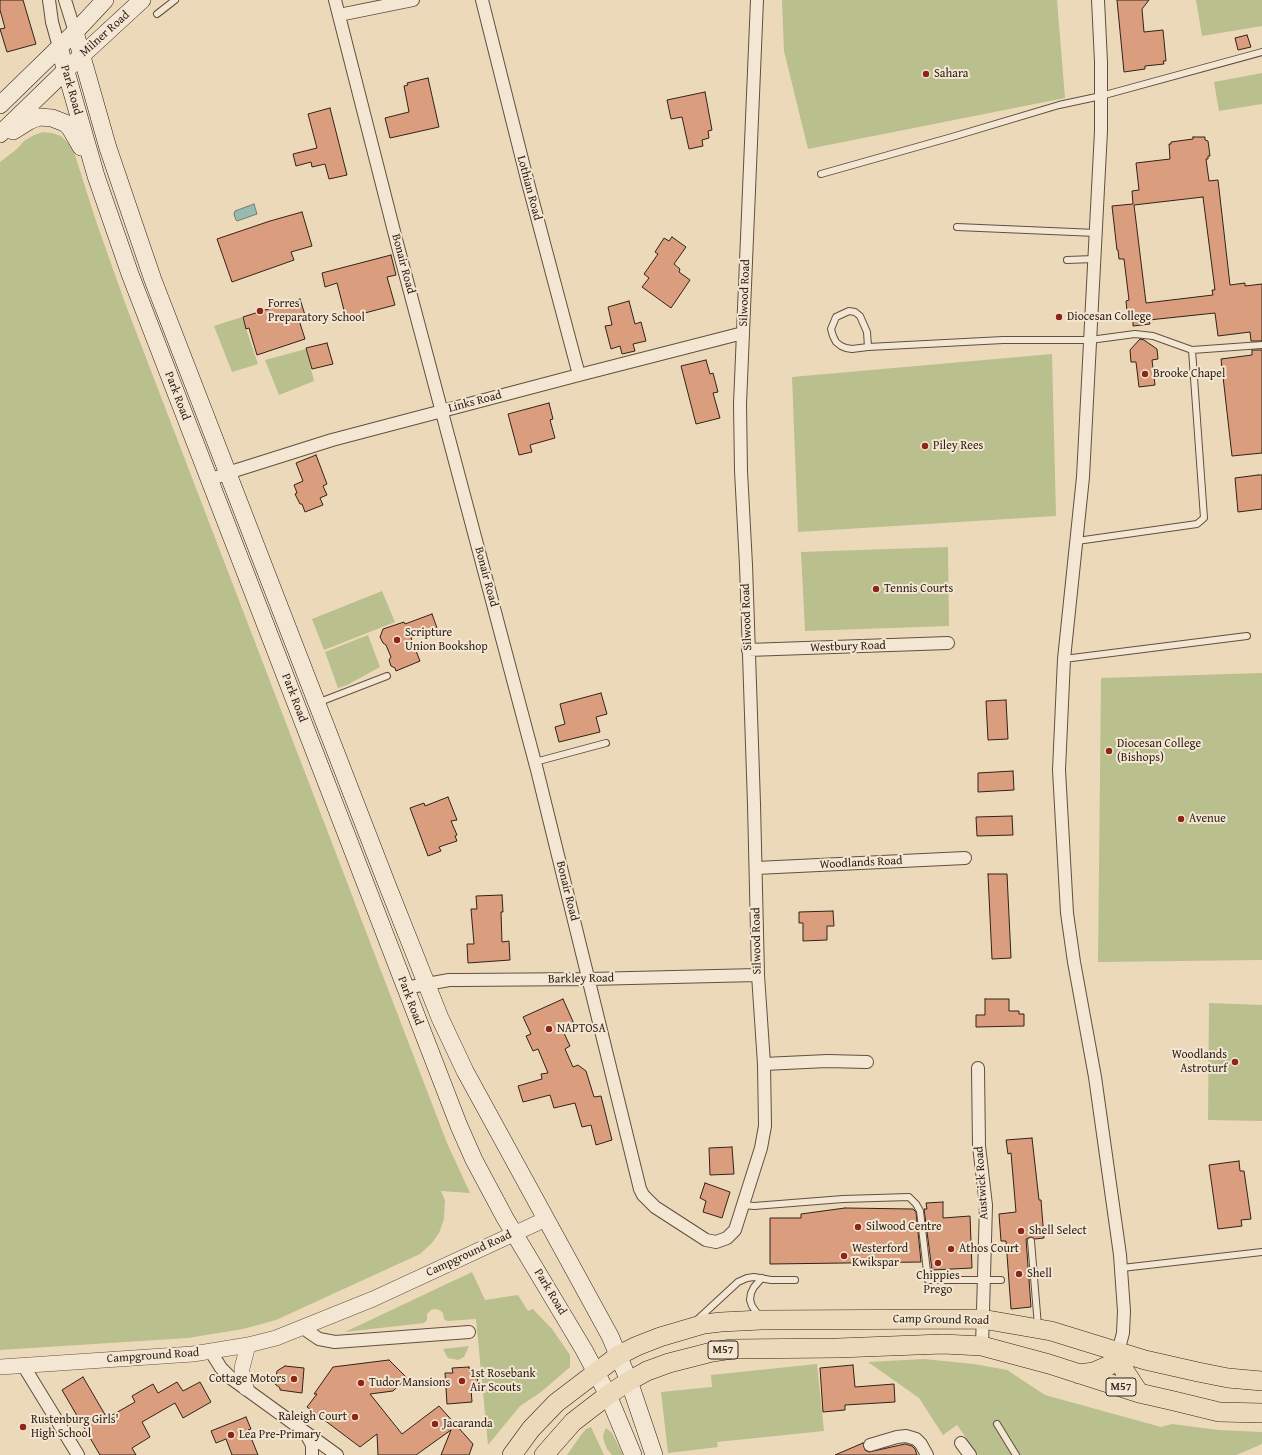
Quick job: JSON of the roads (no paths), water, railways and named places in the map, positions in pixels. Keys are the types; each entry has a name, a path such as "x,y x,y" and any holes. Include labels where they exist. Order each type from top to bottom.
{"main road":[{"name":"Milner Road","path":"0,105 75,32 105,0"},
{"name":"Milner Road","path":"0,134 81,55 102,38 142,0"},
{"name":"Park Road","path":"75,32 108,148 129,213 228,474 440,1018 465,1071 610,1336 629,1381 654,1455"},
{"name":"Park Road","path":"59,47 96,176 130,274 462,1133 474,1160 514,1233 596,1372 608,1395 633,1455"},
{"path":"0,140 29,121 38,117 55,118 65,123 70,128 96,176"},
{"name":"Camp Ground Road","path":"619,1355 637,1346 688,1328 722,1322 761,1320 982,1319 1038,1328 1071,1336 1145,1360 1198,1372 1228,1378 1262,1381"},
{"name":"Camp Ground Road","path":"629,1381 647,1371 669,1363 712,1352 732,1349 838,1348 943,1344 982,1346 1049,1364 1139,1393 1219,1412 1262,1413"},
{"path":"1079,1374 1094,1372 1112,1364 1118,1352"},
{"path":"1118,1352 1124,1370 1139,1393"},
{"name":"M57","path":"512,1455 543,1415 556,1403 619,1355"},
{"name":"M57","path":"544,1455 573,1422 629,1381"}],"street":[{"name":"Park Road","path":"49,0 52,22 59,47"},
{"name":"Park Road","path":"65,0 75,32"},
{"name":"Bonair Road","path":"335,0 397,242 535,762 640,1189 643,1195 655,1207 710,1241 723,1240 731,1235 735,1230"},
{"path":"339,15 413,0"},
{"name":"Lothian Road","path":"482,0 578,375"},
{"name":"Silwood Road","path":"735,1230 763,1138 765,1126 764,1064 758,975 756,868 741,471 741,371 757,0"},
{"path":"1098,0 1101,62 1101,131 1096,232 1083,477 1064,659 1059,770 1067,913 1074,962 1095,1077 1122,1268 1123,1333 1118,1352"},
{"name":"Links Road","path":"209,480 332,440 743,333"},
{"name":"Westbury Road","path":"748,650 948,643"},
{"name":"Woodlands Road","path":"756,868 965,858"},
{"name":"Barkley Road","path":"405,988 460,980 758,975"},
{"path":"764,1064 827,1061 867,1062"},
{"name":"Austwick Road","path":"978,1068 979,1146 986,1206 982,1346"},
{"name":"Campground Road","path":"0,1366 211,1352 276,1338 380,1296 546,1219"},
{"path":"303,1328 319,1339 334,1342 469,1332"},
{"path":"246,1388 242,1368 248,1345"},
{"path":"211,1352 221,1368 232,1378 337,1455"},
{"path":"24,1365 78,1455"},
{"path":"305,1433 312,1445 312,1455"},
{"path":"870,1445 897,1437 906,1436 916,1439 921,1444 927,1455"},
{"path":"961,1443 970,1455"}],"lane":[{"path":"157,14 175,0"},
{"path":"821,174 1059,105 1101,96 1262,52"},
{"path":"957,227 1096,232"},
{"path":"1067,260 1094,259"},
{"path":"868,347 867,332 860,316 855,312 849,311 836,317 830,329 832,336 836,342 846,348 868,347 1003,340 1090,340 1136,334 1153,336 1192,350 1262,345"},
{"path":"1077,541 1197,524 1204,518 1192,350"},
{"path":"1064,659 1247,636"},
{"path":"317,703 387,676"},
{"path":"535,762 606,743"},
{"path":"743,1205 754,1206 843,1199 909,1197 920,1211 928,1280 1001,1280"},
{"path":"1031,1241 1038,1328"},
{"path":"1122,1268 1262,1252"},
{"path":"688,1328 738,1282 754,1277 772,1280 795,1280"},
{"path":"761,1320 750,1300 752,1291 762,1278"},
{"path":"997,1424 1016,1455"}],"water":[{"path":"254,204 257,214 237,221 236,220 234,214 235,211"}],"place":[{"name":"Sahara","path":"926,74"},
{"name":"Forres Preparatory School","path":"260,311"},
{"name":"Diocesan College","path":"1059,317"},
{"name":"Brooke Chapel","path":"1145,374"},
{"name":"Piley Rees","path":"925,446"},
{"name":"Tennis Courts","path":"876,589"},
{"name":"Scripture Union Bookshop","path":"397,640"},
{"name":"Diocesan College (Bishops)","path":"1109,751"},
{"name":"Avenue","path":"1181,819"},
{"name":"NAPTOSA","path":"549,1029"},
{"name":"Woodlands Astroturf","path":"1235,1062"},
{"name":"Silwood Centre","path":"858,1227"},
{"name":"Shell Select","path":"1021,1231"},
{"name":"Athos Court","path":"951,1249"},
{"name":"Westerford Kwikspar","path":"844,1256"},
{"name":"Chippies Prego","path":"938,1263"},
{"name":"Shell","path":"1019,1274"},
{"name":"Cottage Motors","path":"294,1379"},
{"name":"1st Rosebank Air Scouts","path":"462,1381"},
{"name":"Tudor Mansions","path":"361,1383"},
{"name":"Raleigh Court","path":"355,1417"},
{"name":"Jacaranda","path":"435,1424"},
{"name":"Rustenburg Girls' High School","path":"23,1427"},
{"name":"Lea Pre-Primary","path":"231,1435"}]}
